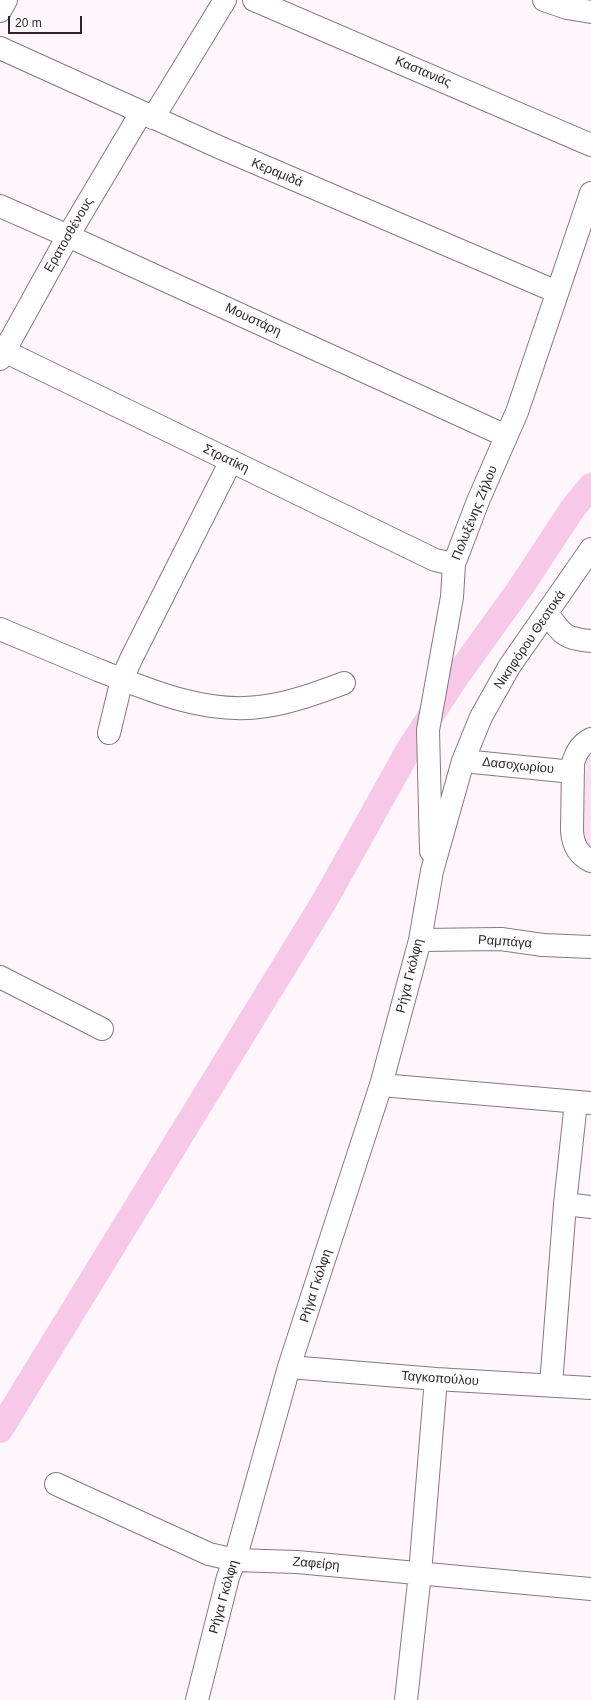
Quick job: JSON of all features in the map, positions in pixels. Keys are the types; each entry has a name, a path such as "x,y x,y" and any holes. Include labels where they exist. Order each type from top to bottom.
{"street":[{"path":"0,11 6,0"},
{"name":"Ερατοσθένους","path":"1,353 68,236 225,0"},
{"name":"Καστανιάς","path":"254,0 591,145"},
{"path":"544,0 567,8 591,12"},
{"name":"Κεραμιδά","path":"0,48 147,116 557,292"},
{"name":"Πολυξένης Ζήλου","path":"432,871 428,730 435,684 452,597 454,564 465,532 517,412 591,193"},
{"name":"Μουστάρη","path":"0,206 506,436"},
{"name":"Στρατίκη","path":"1,353 231,461 435,560 454,564"},
{"path":"109,733 122,679 231,461"},
{"name":"Νικηφόρου Θεοτοκά","path":"432,871 463,761 481,717 509,667 591,549"},
{"path":"547,613 560,631 568,638 591,641"},
{"path":"0,629 76,662 122,679 182,700 219,707 259,707 281,703 344,683"},
{"path":"591,739 582,745 576,753 573,762 573,841 577,850 583,857 591,861"},
{"name":"Δασοχωρίου","path":"463,761 573,772"},
{"name":"Ρήγα Γκόλφη","path":"197,1700 228,1578 235,1560 289,1367 381,1085 420,940 432,871"},
{"name":"Ραμπάγα","path":"420,940 501,939 543,944 591,947"},
{"path":"0,977 102,1029"},
{"path":"381,1085 583,1102 565,1204 551,1385"},
{"path":"565,1204 591,1207"},
{"name":"Ταγκοπούλου","path":"289,1367 436,1379 591,1388"},
{"path":"406,1700 420,1573 436,1379"},
{"name":"Ζαφείρη","path":"56,1484 209,1554 235,1560 297,1562 591,1589"}],"shaded area":[{"path":"591,753 591,852 584,840 583,825 586,763"}],"waterway":[{"path":"0,1430 325,900 408,751 454,680 521,587 573,508 591,486"}]}
